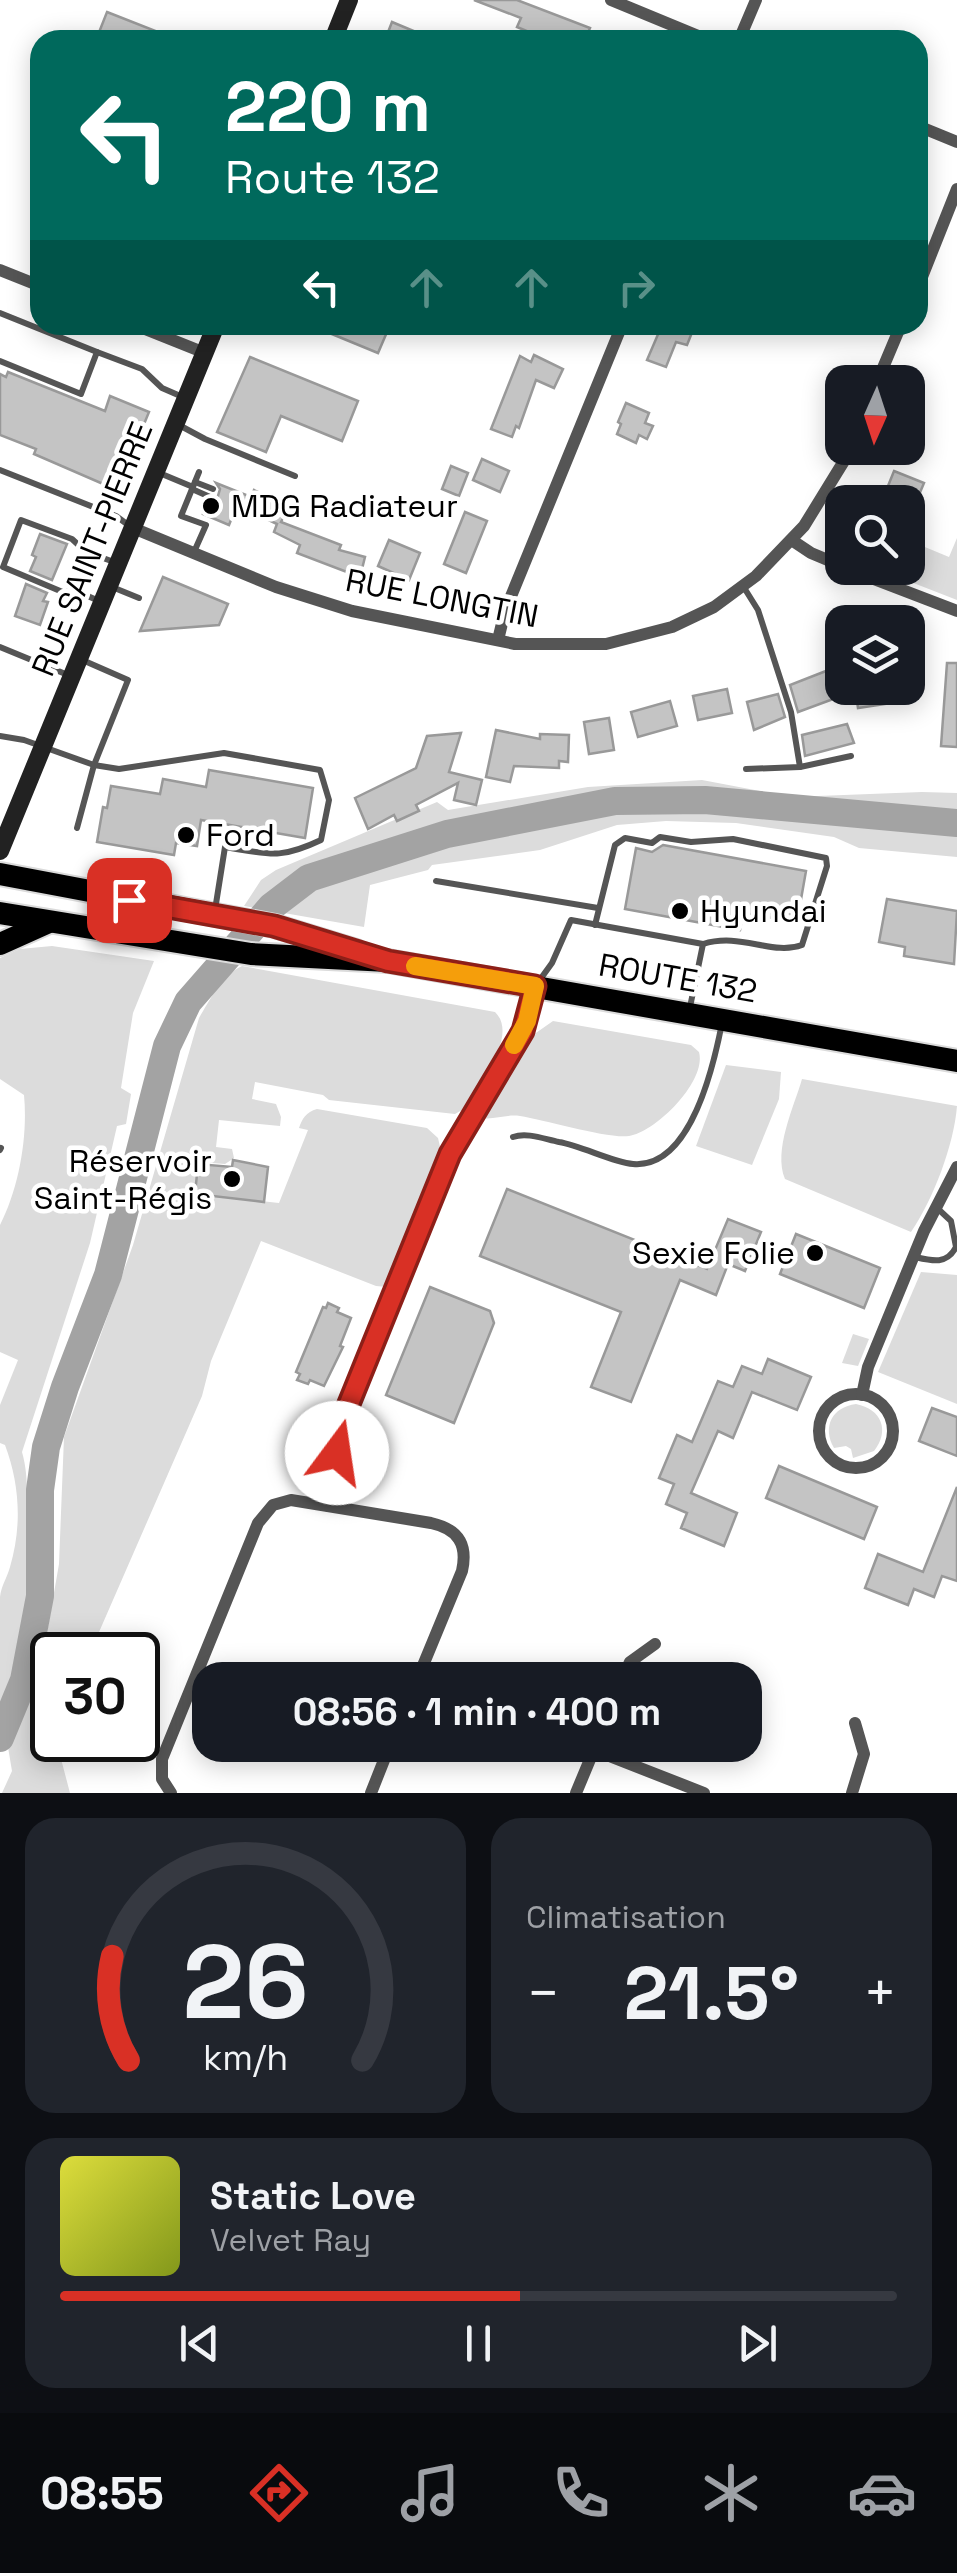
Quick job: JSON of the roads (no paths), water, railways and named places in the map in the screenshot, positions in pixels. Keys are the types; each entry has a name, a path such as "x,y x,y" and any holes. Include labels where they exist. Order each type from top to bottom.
{"highway":[{"name":"ROUTE 132","path":"0,874 274,926 388,961"},
{"name":"ROUTE 132","path":"0,913 250,954 388,961 957,1061"},
{"path":"0,944 50,922"}],"main road":[{"path":"337,30 349,0"},
{"name":"RUE SAINT-PIERRE","path":"0,851 212,335"}],"street":[{"path":"611,0 684,30"},
{"path":"744,30 756,0"},
{"path":"928,130 957,142"},
{"path":"928,262 957,189"},
{"path":"0,270 30,282"},
{"path":"160,335 205,353"},
{"path":"498,640 505,611 618,335"},
{"path":"885,365 898,335"},
{"name":"RUE LONGTIN","path":"133,528 328,604 498,640 562,646 632,639 700,614 743,586 793,540 842,465"},
{"path":"793,540 825,559"},
{"path":"890,585 957,611"},
{"path":"329,1506 347,1409 450,1154 523,1031 535,986"},
{"path":"862,1395 868,1368 914,1257 957,1167"},
{"path":"849,1395 862,1395 886,1410 893,1435 881,1459 870,1466 852,1468 826,1452 819,1426 832,1403 849,1395"},
{"path":"171,1793 162,1779 162,1759 258,1523 273,1504 291,1500 329,1506 440,1526 456,1534 464,1554 462,1571 424,1662"},
{"path":"632,1662 655,1644"},
{"path":"852,1793 864,1754 856,1723"},
{"path":"371,1793 383,1762"},
{"path":"576,1793 589,1762"},
{"path":"629,1762 704,1793"}],"lane":[{"path":"0,313 30,325"},
{"path":"55,335 142,370 162,388 186,398"},
{"path":"0,361 81,394 98,352"},
{"path":"176,423 295,476"},
{"path":"0,470 116,516 133,528"},
{"path":"156,471 212,493"},
{"path":"194,553 206,525 180,516 199,472"},
{"path":"118,564 86,552 72,539 21,520 3,567 65,593 72,590 138,598"},
{"path":"72,590 86,552"},
{"path":"743,586 758,610 791,712 800,767"},
{"path":"0,647 128,680 94,765 77,828"},
{"path":"0,736 119,769 224,752 320,770 329,800 321,840 293,854 278,856 225,847 213,915"},
{"path":"746,769 800,767 851,756"},
{"path":"535,986 552,963 571,920 703,944 725,938 787,948 802,946 828,866 826,858 733,839 692,842 660,837 652,842 625,838 615,844 595,924"},
{"path":"436,881 598,908"},
{"path":"689,1013 703,944"},
{"path":"513,1138 526,1135 577,1145 632,1164 652,1161 676,1142 699,1106 722,1019"},
{"path":"914,1257 938,1262 954,1252 956,1240 951,1221 936,1208"}],"waterway":[{"path":"0,1738 24,1680 40,1596 40,1490 46,1447 108,1275 167,1046 188,1002 271,907 309,878 447,834 615,801 705,800 957,823"}],"place":[{"name":"MDG Radiateur","path":"211,506"},
{"name":"Ford","path":"186,835"},
{"name":"Hyundai","path":"680,911"},
{"name":"Réservoir Saint-Régis","path":"232,1179"},
{"name":"Sexie Folie","path":"815,1253"}]}
